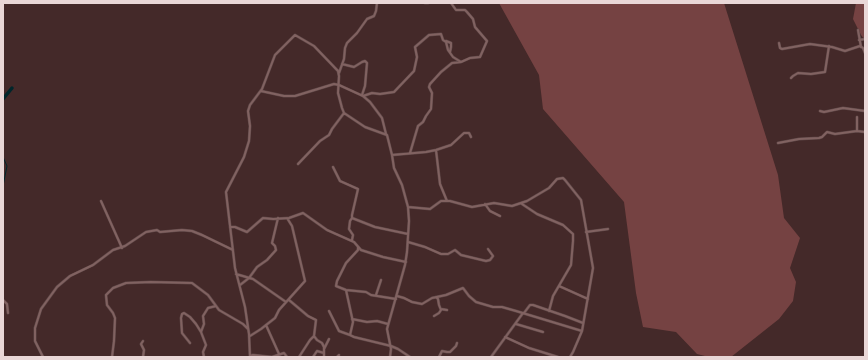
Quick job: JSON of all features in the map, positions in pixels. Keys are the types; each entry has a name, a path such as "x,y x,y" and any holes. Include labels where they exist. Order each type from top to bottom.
{"street":[{"path":"377,3 374,16 367,19 357,33 346,43 344,59 339,73 338,93 344,113 365,127 386,135"},
{"path":"410,153 418,126 423,122 431,109 432,92 429,84 452,63 480,57 486,40 475,27 473,19 466,11 456,10 451,3"},
{"path":"858,30 861,47 865,53"},
{"path":"363,95 394,92 414,71 417,57 415,47 429,35 440,34 446,42 453,57 461,62"},
{"path":"287,357 284,354 279,354 272,357 253,355 250,357 250,336 240,285 236,274 226,192 245,155 249,141 250,126 248,111 252,100 261,91 265,83 275,55 295,35 314,46 339,73"},
{"path":"859,40 865,38"},
{"path":"779,43 782,50 810,44 829,46 845,51 861,47"},
{"path":"791,78 798,74 825,72 829,46"},
{"path":"452,63 453,57"},
{"path":"342,64 354,67 365,61 367,63 366,86 363,95"},
{"path":"261,91 284,96 295,96 338,84 363,95 382,118 394,168 402,185 408,207 408,242 406,262 387,329 391,346 390,357"},
{"path":"820,111 824,112 843,108 865,111"},
{"path":"298,164 320,141 328,136 344,113"},
{"path":"857,117 857,131"},
{"path":"778,143 799,139 818,138 822,137 827,132 835,134 857,131 865,132"},
{"path":"392,155 436,150 451,145 464,133 469,133 471,137"},
{"path":"436,150 439,180 447,201"},
{"path":"333,167 340,181 358,189 352,218 350,221 350,229 353,236 352,241"},
{"path":"408,207 430,209 440,201 447,201 472,207 494,203 510,206 522,204 547,190 557,179 563,178 581,200 593,268 582,331 574,352 570,357"},
{"path":"101,201 122,248"},
{"path":"485,204 490,211 500,216"},
{"path":"522,204 537,214 563,224 573,234 571,265 553,296 549,311"},
{"path":"230,227 235,227 247,232 263,218 287,218 304,213 327,230 352,241 361,250"},
{"path":"240,285 249,278 257,267 267,260 276,249 272,243 278,218"},
{"path":"250,336 275,318 279,310 305,280 292,226 287,218"},
{"path":"352,218 375,227 408,234"},
{"path":"586,232 608,229"},
{"path":"44,357 36,344 35,328 41,309 56,289 70,276 93,265 113,250 122,248 146,232 157,230 160,232 182,230 192,231 233,250"},
{"path":"408,242 441,254 448,254 455,250 459,254 486,261 490,260 493,256 488,249"},
{"path":"358,247 358,250 346,263 336,284 337,287 347,290 366,292 370,295 404,298 420,304 463,288 476,302 493,307 502,307 582,331"},
{"path":"358,250 406,262"},
{"path":"236,274 249,278 316,320 314,336 299,357"},
{"path":"376,295 381,280"},
{"path":"112,357 114,341 114,313 107,305 106,295 113,288 126,283 189,282 208,295 216,306 226,314 249,330"},
{"path":"559,286 588,299"},
{"path":"347,290 353,324 350,335"},
{"path":"436,298 438,299 441,309"},
{"path":"3,300 6,304 8,313"},
{"path":"491,357 523,313 532,305 565,316 583,324"},
{"path":"201,332 204,326 203,316 205,310 209,307 216,306"},
{"path":"441,309 447,310"},
{"path":"434,316 440,312 441,309"},
{"path":"329,311 339,331 354,337 391,346 410,357"},
{"path":"190,343 182,333 182,314 187,314 201,332 206,345 203,352 204,357"},
{"path":"352,319 367,322 377,321 388,324"},
{"path":"516,324 543,332"},
{"path":"266,325 279,354"},
{"path":"314,336 322,343 324,357"},
{"path":"505,337 529,348 558,357"},
{"path":"324,352 329,339"},
{"path":"142,341 141,344 144,350 143,357"},
{"path":"439,357 442,351 450,352 455,348 457,343"},
{"path":"313,357 317,351 324,352"}],"shaded area":[{"path":"499,3 724,3 778,175 784,218 800,238 790,268 796,282 793,301 779,319 731,357 709,357 697,354 676,332 643,327 636,293 624,202 543,109 539,75"},
{"path":"856,3 865,3 865,40 853,19"}],"waterway":[{"path":"3,99 12,88"},
{"path":"3,157 7,166 3,186"}]}
